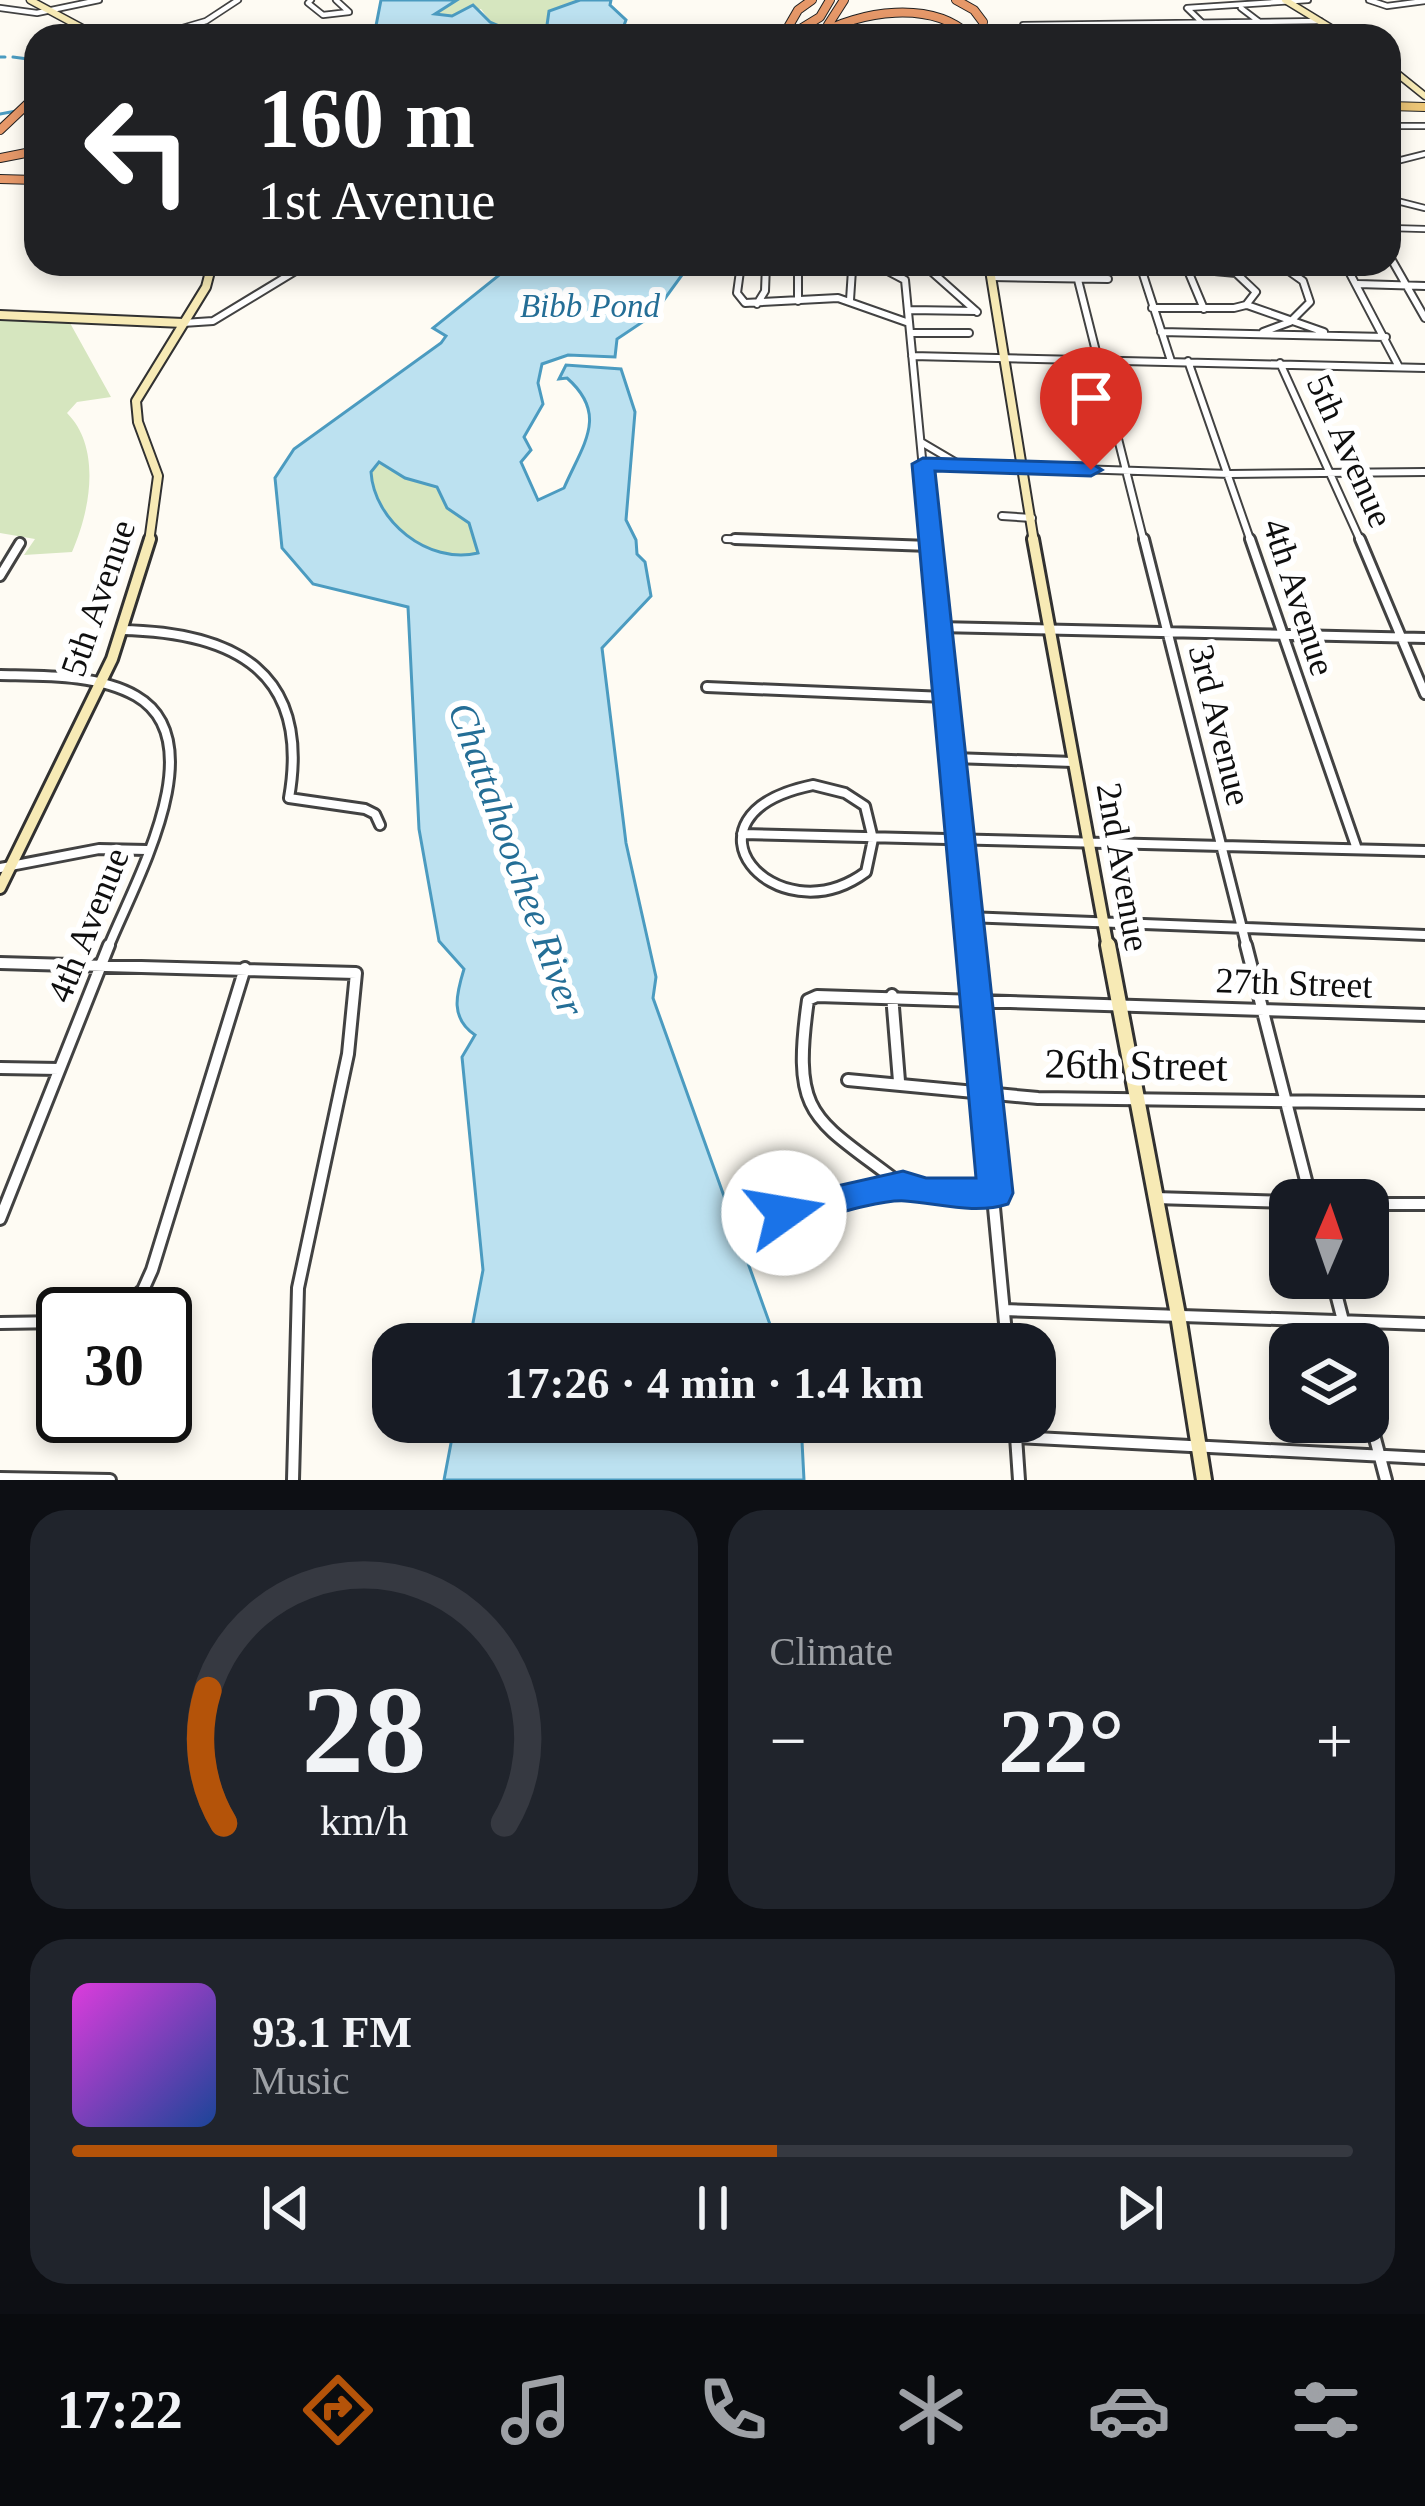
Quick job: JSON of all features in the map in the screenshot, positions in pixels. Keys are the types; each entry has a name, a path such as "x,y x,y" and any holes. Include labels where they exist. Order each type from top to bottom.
{"highway":[{"path":"792,24 798,10 812,0"},
{"path":"807,24 820,17 830,0"},
{"path":"890,0 956,15 969,24"},
{"path":"956,0 974,10 983,22"},
{"path":"968,0 984,13 983,22"},
{"path":"837,24 854,16 903,11 960,24"},
{"path":"0,130 24,109"}],"main road":[{"path":"30,0 76,24"},
{"path":"1287,1 1326,24"},
{"path":"1401,77 1425,96"},
{"name":"5th Avenue","path":"0,888 5,867 99,681 144,564 158,496 154,455 136,420 136,401 209,276"},
{"name":"2nd Avenue","path":"992,277 1048,630 1178,1315 1204,1480"},
{"path":"0,315 183,323"}],"street":[{"path":"49,8 87,0"},
{"path":"0,8 22,12 99,0"},
{"path":"196,24 238,0"},
{"path":"311,0 308,3 323,15 349,12 336,0"},
{"path":"1201,24 1189,10 1308,0"},
{"path":"1371,1 1387,6 1425,1"},
{"path":"1239,6 1262,24"},
{"path":"1278,24 1322,21"},
{"path":"1401,275 1425,318"},
{"path":"183,323 213,321 287,276"},
{"path":"742,276 737,293 745,303 850,300 911,328 969,333"},
{"path":"757,304 765,291 766,276"},
{"path":"798,276 798,301"},
{"path":"850,300 852,276"},
{"path":"897,276 905,280 911,328 1005,1323"},
{"path":"909,310 977,311 937,276"},
{"path":"1143,276 1171,361"},
{"path":"1190,276 1204,309"},
{"path":"1239,276 1256,292 1246,304"},
{"path":"1250,335 1290,322 1306,310 1309,292 1297,276"},
{"path":"1352,276 1399,367"},
{"path":"992,277 1108,279"},
{"name":"3rd Avenue","path":"1077,278 1306,1179"},
{"path":"1357,284 1425,286"},
{"path":"1152,308 1246,304 1338,334"},
{"path":"1161,332 1386,337"},
{"path":"911,356 1425,368"},
{"name":"4th Avenue","path":"1188,362 1357,849"},
{"name":"5th Avenue","path":"1280,363 1334,475 1425,694"},
{"path":"920,442 961,464"},
{"path":"923,464 1230,474 1425,472"},
{"path":"1002,516 1032,518"},
{"path":"725,539 930,546"},
{"path":"0,576 20,543"},
{"path":"937,627 1425,638"},
{"path":"121,630 188,631 226,644 254,665 282,700 293,728 296,759 289,798 317,806 364,808 375,814 380,825"},
{"path":"0,675 99,681"},
{"name":"4th Avenue","path":"0,1219 6,1188 59,1069 174,776 175,745 170,730 149,705 99,681"},
{"path":"706,687 945,697"},
{"path":"952,758 1073,761"},
{"path":"812,785 845,793 865,806 873,838 866,872 850,885 827,891 786,890 757,879 743,852 742,834 753,807 768,794 812,785"},
{"path":"742,834 1425,850"},
{"path":"5,867 99,849 147,850"},
{"path":"967,916 1425,934"},
{"path":"0,963 356,973 352,1051 298,1288 302,1411 293,1480"},
{"path":"144,1287 245,968"},
{"path":"892,995 899,1082"},
{"name":"27th Street","path":"903,1186 825,1126 808,1106 800,1058 806,1006 817,996 1425,1016"},
{"path":"0,1068 59,1069"},
{"name":"26th Street","path":"848,1080 899,1082 912,1088 986,1096 1425,1103"},
{"path":"784,1213 903,1186 926,1192 995,1193"},
{"path":"1154,1198 1269,1201"},
{"path":"1389,1204 1425,1204"},
{"path":"1337,1299 1343,1323"},
{"path":"1004,1310 1425,1324"},
{"path":"0,1324 36,1323"},
{"path":"1056,1440 1425,1458"},
{"path":"1016,1443 1019,1480"},
{"path":"1377,1443 1386,1480"},
{"path":"0,1478 110,1480"}],"green space":[{"path":"457,0 580,0 553,24 493,24 481,9 452,16 434,13"},
{"path":"0,316 70,323 111,397 77,402 67,413 78,427 89,462 88,499 72,552 24,555 35,539 0,533"},
{"path":"378,462 405,478 437,487 447,508 469,523 478,553 441,553 407,535 382,507 374,490 371,472"}],"water":[{"path":"381,0 457,0 435,14 452,16 473,5 495,24 376,24"},
{"path":"580,0 611,0 610,5 626,20 624,24 547,24 549,11"},
{"path":"498,276 681,276 653,315 617,339 615,357 568,355 542,364 538,383 543,404 524,437 531,450 521,462 538,500 564,488 584,444 590,417 580,392 567,378 559,379 566,365 621,369 635,412 626,520 637,554 645,562 651,596 602,648 626,843 656,977 653,998 769,1323 473,1323 483,1270 462,1057 475,1035 458,1014 464,969 439,941 419,829 408,607 313,584 282,548 275,478 294,449 446,336 433,328","holes":["379,462 405,478 437,487 447,508 469,523 478,553 441,552 407,535 382,507 371,472"]},
{"path":"451,1443 802,1443 804,1480 444,1480"}],"waterway":[{"path":"0,57 5,57"},
{"path":"13,57 24,58"},
{"path":"0,114 16,111"}],"route":[{"path":"784,1213 903,1186 926,1192 995,1193 923,464 1091,470"}],"water label":[{"name":"Bibb Pond","path":"590,306"},
{"name":"Chattahoochee River","path":"517,859"}]}
